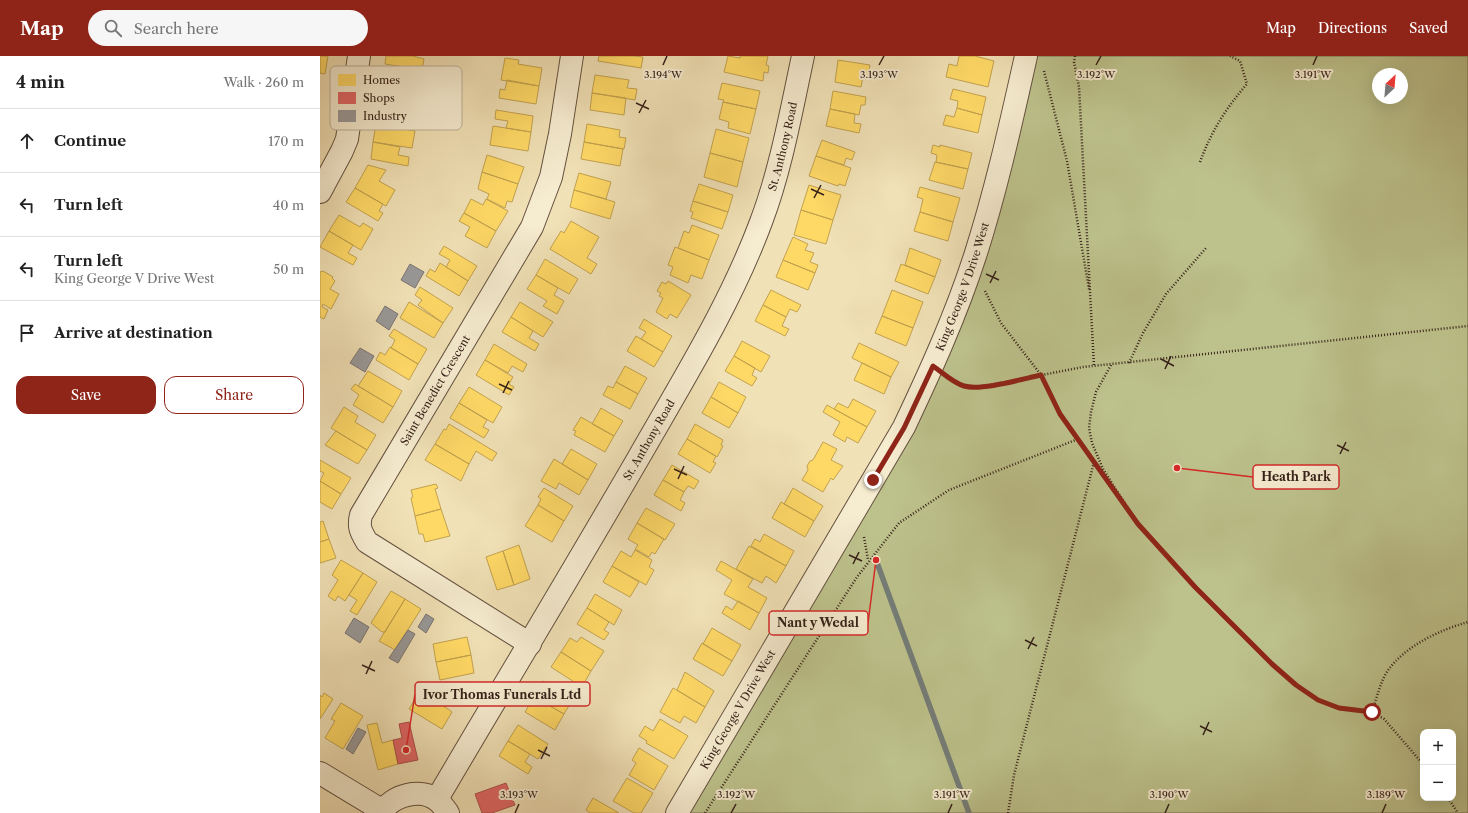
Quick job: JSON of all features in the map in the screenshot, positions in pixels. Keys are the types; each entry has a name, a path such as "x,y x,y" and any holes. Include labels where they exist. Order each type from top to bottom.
{"street":[{"path":"357,66 359,56"},
{"name":"Saint Benedict Crescent","path":"530,644 367,542 360,531 359,524 361,515 532,227 551,177 560,134 572,56"},
{"name":"St. Anthony Road","path":"442,806 530,644 673,398 732,290 761,221 770,193 803,56"},
{"name":"King George V Drive West","path":"677,813 904,428 933,366 975,257 1037,63"},
{"path":"320,192 342,151 347,130"},
{"path":"320,773 383,812 392,801 411,794 422,795 442,806"}],"path":[{"path":"1072,56 1079,87 1094,366"},
{"path":"1074,62 1075,56"},
{"path":"1200,162 1206,145 1228,106 1247,84 1240,61 1230,56"},
{"path":"1037,63 1067,161 1091,301"},
{"path":"1037,63 1040,79"},
{"path":"1129,363 1143,333 1166,294 1206,248"},
{"path":"981,284 1001,323 1041,375 1060,414 1126,505"},
{"path":"933,366 950,379 963,386 975,388 1061,370 1468,326"},
{"path":"1111,365 1096,392 1089,428 1092,443 1103,469 1138,524 1195,587 1272,664 1296,685 1318,700 1339,708 1372,712 1384,719 1420,761"},
{"path":"705,813 857,577 899,523 949,490 1078,440"},
{"path":"1008,813 1014,775 1094,462"},
{"path":"1372,712 1380,686 1389,669 1410,650 1431,637 1468,622"},
{"path":"1450,801 1458,813"}],"green space":[{"path":"1031,56 1468,56 1468,813 684,813 906,434"}],"building: Homes":[{"path":"320,56 328,56 325,74 320,73"},
{"path":"386,56 413,56 424,59 423,66 397,66 385,64"},
{"path":"599,56 643,57 641,68 598,61"},
{"path":"728,56 740,58 740,56 768,56 766,65 769,66 768,73 764,72 763,81 724,72"},
{"path":"959,56 975,56 994,61 988,87 946,77 949,64 957,66"},
{"path":"505,58 519,60 518,64 542,68 539,86 501,80"},
{"path":"838,60 870,65 868,77 863,76 861,87 835,82"},
{"path":"595,75 629,80 627,88 637,89 635,100 592,93"},
{"path":"507,80 539,86 536,104 499,98 500,89 505,90"},
{"path":"722,83 760,91 756,109 723,102 724,100 718,99"},
{"path":"953,89 986,97 982,115 957,108 958,101 950,99"},
{"path":"833,91 866,97 865,105 861,105 859,115 830,109"},
{"path":"592,93 626,98 624,115 590,110"},
{"path":"723,102 756,109 750,134 728,128 729,122 719,119"},
{"path":"957,108 982,115 978,133 943,125 946,115 954,117"},
{"path":"830,109 855,114 854,123 861,124 859,133 826,126"},
{"path":"496,110 533,116 531,132 506,128 508,121 495,119"},
{"path":"587,124 620,130 619,137 626,138 624,149 584,142"},
{"path":"493,126 531,132 528,151 490,145"},
{"path":"716,129 749,138 743,162 710,153"},
{"path":"375,130 415,131 412,148 373,142"},
{"path":"822,140 855,152 852,160 846,158 844,165 816,156"},
{"path":"373,142 400,147 398,155 409,157 408,166 371,159"},
{"path":"584,142 623,149 620,166 581,159"},
{"path":"933,145 940,147 940,145 972,153 968,169 936,162 937,155 931,153"},
{"path":"710,153 743,162 737,187 704,177"},
{"path":"487,155 524,167 518,184 482,172"},
{"path":"816,156 851,168 845,186 839,184 838,186 809,176"},
{"path":"935,162 968,169 963,189 929,180"},
{"path":"368,165 386,170 379,181 395,190 386,206 355,188"},
{"path":"482,172 518,184 512,202 507,201 505,208 487,199 489,194 478,189"},
{"path":"579,173 611,182 606,199 574,190"},
{"path":"699,184 733,195 728,212 693,201"},
{"path":"809,185 841,195 833,220 801,210"},
{"path":"920,187 960,198 953,222 920,212 923,199 917,197"},
{"path":"355,188 383,204 379,211 383,213 378,221 346,202"},
{"path":"574,190 615,202 610,219 570,207"},
{"path":"471,199 483,205 486,199 508,211 496,231 464,213"},
{"path":"693,201 728,212 722,229 691,218 693,212 690,211"},
{"path":"801,210 833,220 826,244 794,235"},
{"path":"920,212 953,222 948,241 914,231"},
{"path":"464,213 496,231 487,248 465,236 470,227 459,221"},
{"path":"339,215 360,227 363,223 373,229 361,250 329,231"},
{"path":"571,221 599,237 587,258 597,264 591,274 550,249 561,231 564,233"},
{"path":"692,225 719,235 709,260 678,248 684,231 689,233"},
{"path":"329,231 353,245 348,253 357,258 353,265 320,247"},
{"path":"793,237 808,244 805,250 814,253 810,262 818,265 815,273 783,260"},
{"path":"444,246 477,266 468,281 446,267 450,260 439,254"},
{"path":"675,247 709,260 702,279 691,275 688,283 670,275 673,267 668,265"},
{"path":"910,248 941,260 935,277 905,265"},
{"path":"545,259 578,279 569,294 536,275"},
{"path":"783,260 815,273 808,290 776,277"},
{"path":"440,263 468,281 459,296 426,276 430,269 435,272"},
{"path":"901,264 935,277 928,294 895,281"},
{"path":"323,271 333,277 332,278 335,281 330,289 339,294 331,309 323,304 322,307 328,310 324,319 320,317 320,272"},
{"path":"536,275 558,288 554,295 564,301 557,314 543,306 547,301 527,289"},
{"path":"668,281 691,295 677,318 670,314 667,319 656,312 663,298 659,296 661,293 657,291 662,282 666,284"},
{"path":"420,287 453,308 443,323 418,305 422,300 415,295"},
{"path":"771,290 801,305 797,312 790,309 786,317 763,305"},
{"path":"892,290 923,302 913,328 882,316"},
{"path":"409,302 443,323 434,338 400,318"},
{"path":"520,302 553,322 543,337 511,317"},
{"path":"763,305 786,317 782,326 789,329 785,336 755,321"},
{"path":"882,316 913,328 906,346 875,333"},
{"path":"511,317 533,331 529,338 539,344 535,351 502,332"},
{"path":"644,319 672,336 663,352 641,339 646,332 639,328"},
{"path":"394,329 427,349 418,364 391,348 395,340 389,336"},
{"path":"636,336 663,352 654,367 627,351"},
{"path":"742,341 770,356 761,372 734,356"},
{"path":"859,343 899,362 891,377 852,358"},
{"path":"494,344 527,364 523,372 512,366 508,373 485,360"},
{"path":"390,347 418,364 409,380 376,360 380,352 385,355"},
{"path":"734,356 755,368 752,375 757,378 752,386 725,371"},
{"path":"485,360 513,377 509,384 514,387 509,395 476,375"},
{"path":"862,363 891,377 884,394 854,380"},
{"path":"625,366 647,378 638,394 616,382"},
{"path":"368,371 402,391 393,407 358,386"},
{"path":"616,382 638,394 630,409 603,395 608,386 613,388"},
{"path":"719,382 746,397 738,413 711,397"},
{"path":"355,384 393,407 383,423 353,405 359,395 351,389"},
{"path":"469,387 502,407 493,423 459,403"},
{"path":"711,397 738,413 729,428 702,413"},
{"path":"853,399 876,411 867,427 834,409 838,403 848,408"},
{"path":"459,403 487,420 483,427 489,430 484,438 450,418"},
{"path":"827,405 867,427 858,443 847,437 845,442 833,435 840,422 823,412"},
{"path":"344,407 358,416 355,422 376,435 367,450 331,428"},
{"path":"601,408 623,421 614,436 592,424"},
{"path":"581,417 614,436 605,452 574,435 576,431 573,430"},
{"path":"449,424 497,453 492,461 476,451 469,464 435,444 444,429 446,430"},
{"path":"695,424 723,440 721,445 723,446 717,457 687,439"},
{"path":"336,431 367,450 358,464 325,445"},
{"path":"687,439 716,456 713,462 716,463 710,473 678,454"},
{"path":"823,442 837,449 831,460 843,466 833,480 831,478 823,492 802,480 808,470 807,466 810,461 813,460"},
{"path":"435,444 469,464 461,481 425,460"},
{"path":"571,449 597,464 588,480 562,464"},
{"path":"554,459 588,480 579,495 559,483 556,489 541,481"},
{"path":"320,460 351,478 341,494 320,481 324,473 320,471"},
{"path":"672,465 699,481 694,489 688,486 684,492 663,480"},
{"path":"663,480 684,492 680,500 685,503 681,511 654,495"},
{"path":"320,481 341,494 332,509 320,502"},
{"path":"436,484 438,488 435,489 441,509 415,516 411,498 413,497 411,490"},
{"path":"544,488 573,506 564,521 538,505 541,499 538,497"},
{"path":"793,488 823,506 814,521 784,504"},
{"path":"781,502 814,521 805,537 772,518"},
{"path":"538,505 564,521 552,542 525,526"},
{"path":"646,508 675,524 665,540 637,523"},
{"path":"441,509 450,536 425,542 423,534 419,534 415,516"},
{"path":"323,521 329,539 320,542 320,522"},
{"path":"637,523 664,539 655,554 652,552 649,557 635,549 638,545 628,539"},
{"path":"764,534 794,551 786,566 751,546 755,539 760,542"},
{"path":"329,539 336,558 320,563 320,542"},
{"path":"519,545 530,579 514,585 503,551"},
{"path":"749,546 786,566 776,583 766,576 762,583 736,569"},
{"path":"635,550 652,560 649,567 654,570 646,585 612,566 621,551 631,557"},
{"path":"503,551 514,585 497,590 486,557"},
{"path":"341,560 363,573 345,601 338,596 335,601 328,596 338,580 332,575"},
{"path":"721,561 753,579 748,587 767,598 759,613 724,594 732,580 716,570"},
{"path":"612,566 639,582 630,597 603,582"},
{"path":"363,573 377,582 357,615 350,611 357,600 349,595"},
{"path":"391,591 405,599 385,632 382,632 371,623"},
{"path":"595,594 622,610 614,625 587,608"},
{"path":"405,599 421,609 395,650 379,641"},
{"path":"738,601 759,613 750,630 722,613 726,606 732,610"},
{"path":"587,608 609,622 604,630 609,633 604,640 577,624"},
{"path":"712,628 741,645 732,661 703,644"},
{"path":"467,637 471,655 436,662 433,644"},
{"path":"581,637 604,651 591,671 561,652 570,638 577,642"},
{"path":"702,643 732,661 723,676 693,659"},
{"path":"561,652 591,671 582,687 551,667"},
{"path":"471,655 474,673 440,680 436,662"},
{"path":"685,672 714,691 705,707 677,690"},
{"path":"543,681 573,699 564,714 534,697"},
{"path":"673,688 705,707 696,723 684,716 680,723 660,712"},
{"path":"421,690 452,712 442,729 409,709"},
{"path":"324,693 333,699 320,719 320,695 322,697"},
{"path":"534,697 564,714 555,730 525,712"},
{"path":"341,703 363,716 343,749 325,738 335,721 331,719"},
{"path":"660,719 688,736 674,759 646,743 647,741 639,736 645,726 653,731"},
{"path":"377,723 382,743 393,740 398,764 378,770 367,725"},
{"path":"518,725 548,744 538,759 508,741"},
{"path":"508,741 530,754 525,762 532,767 528,774 499,756"},
{"path":"639,748 668,766 654,790 629,775 636,763 632,760"},
{"path":"627,778 653,793 641,813 634,813 613,801"},
{"path":"593,798 619,813 590,813 586,810"}],"building: Shops":[{"path":"409,722 418,760 398,764 393,740 402,738 399,724"},
{"path":"506,783 515,805 492,813 482,813 475,794"}],"building: Industry":[{"path":"410,264 424,272 415,288 401,280"},
{"path":"385,306 398,314 389,330 376,321"},
{"path":"360,348 374,356 365,372 350,363"},
{"path":"426,614 434,619 426,633 418,627"},
{"path":"354,618 369,627 360,643 345,633"},
{"path":"408,630 415,634 398,663 389,658"},
{"path":"358,728 366,732 353,754 346,749"}],"waterway":[{"path":"876,560 969,813"}],"place":[{"name":"Heath Park","path":"1177,468"},
{"name":"Nant y Wedal","path":"876,560"},
{"name":"Ivor Thomas Funerals Ltd","path":"406,750"}],"route":[{"path":"873,480 904,428 933,366 950,379 963,386 975,388 1041,375 1060,414 1126,505 1138,524 1195,587 1272,664 1296,685 1318,700 1339,708 1372,712"}]}
